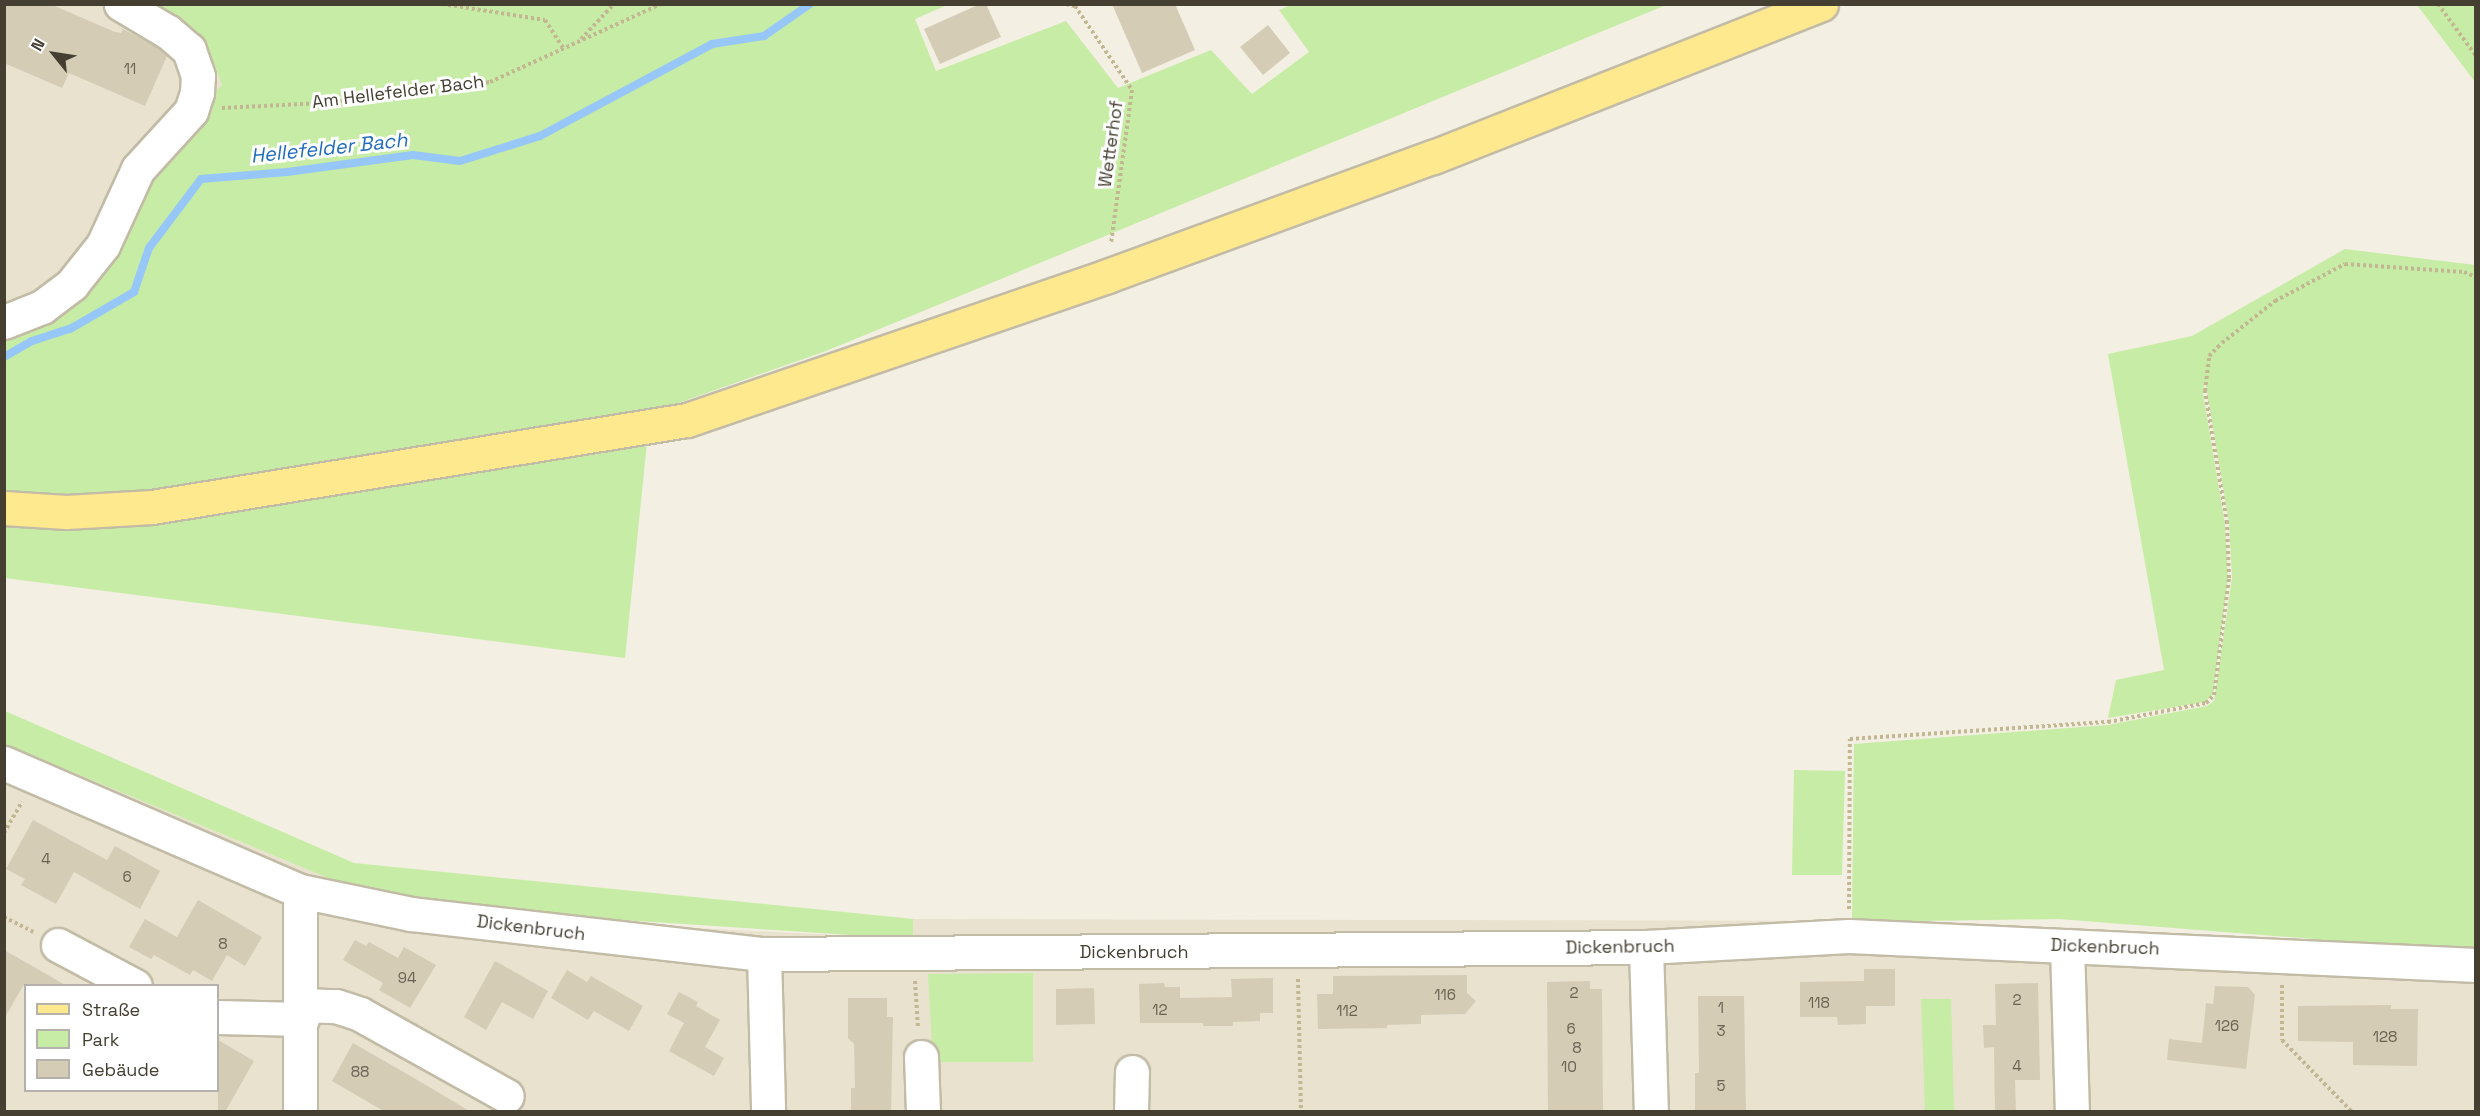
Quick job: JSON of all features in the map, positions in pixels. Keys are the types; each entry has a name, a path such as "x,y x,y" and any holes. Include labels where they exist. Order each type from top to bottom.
{"main road":[{"path":"4,508 66,512 152,507 687,420 1107,276 1433,158 1821,4"}],"street":[{"path":"4,322 42,307 72,284 103,245 138,169 191,111 197,93 198,76 189,50 168,32 121,4"},
{"name":"Dickenbruch","path":"4,763 300,891 433,916 764,954 1646,947 1849,936 2283,954 2475,965"},
{"path":"300,891 302,1012 300,1112"},
{"path":"58,945 131,984"},
{"path":"2067,946 2072,1112"},
{"path":"1646,947 1651,1112"},
{"path":"764,954 768,1112"},
{"path":"219,1017 302,1012 336,1006 360,1014 507,1095"},
{"path":"921,1057 923,1112"},
{"path":"1131,1112 1132,1072"}],"path":[{"path":"442,4 545,20 564,49"},
{"path":"578,42 614,4"},
{"name":"Am Hellefelder Bach","path":"191,111 344,101 490,82 661,4"},
{"name":"Wetterhof","path":"1066,4 1074,6 1132,90 1107,276"},
{"path":"2438,4 2475,57"},
{"path":"1849,936 1850,740 2108,722 2206,703 2214,695 2229,578 2227,523 2205,391 2209,356 2275,301 2345,264 2464,272 2475,277"},
{"path":"1298,951 1301,1112"},
{"path":"913,954 921,1057"},
{"path":"2283,954 2282,1040 2352,1112"}],"shaded area":[{"path":"5,5 153,5 204,49 215,66 222,85 95,235 41,288 5,303"},
{"path":"5,744 350,887 598,923 912,939 913,919 1846,921 2475,947 2475,1111 5,1112"}],"green space":[{"path":"153,5 947,5 915,19 936,71 1066,21 1118,88 1211,50 1252,94 1309,52 1279,10 1291,5 1666,5 826,351 650,413 625,658 5,578 5,334 42,318 151,161 222,85 215,66 204,49"},
{"path":"2417,5 2475,5 2475,82"},
{"path":"2345,249 2475,265 2475,947 2366,943 2059,919 1852,922 1854,744 2108,725 2207,706 2214,701 2232,578 2229,523 2205,380 2203,393 2225,524 2228,578 2213,694 2205,702 2108,718 2116,680 2164,670 2108,354 2192,336"},
{"path":"5,711 354,863 913,919 913,939 500,912 350,887 5,744"},
{"path":"1794,770 1845,771 1842,875 1792,875"},
{"path":"1033,973 1033,1062 933,1062 928,974"},
{"path":"1921,999 1951,999 1954,1111 1925,1111"}],"building":[{"path":"4,4 50,4 115,32 121,33 123,29 157,47 167,56 145,106 69,73 62,88 4,63"},
{"path":"980,4 986,4 1001,37 940,64 924,29"},
{"path":"1112,4 1175,4 1195,50 1142,73"},
{"path":"1268,25 1290,53 1263,75 1240,47"},
{"path":"33,820 107,860 115,846 160,871 140,909 74,872 56,904 21,885 25,879 6,869"},
{"path":"198,900 262,937 245,966 227,955 212,981 193,970 190,975 154,955 151,959 129,947 145,919 177,937"},
{"path":"355,940 366,946 369,942 398,958 404,947 436,965 410,1008 379,990 383,983 343,960"},
{"path":"4,950 64,984 24,984 4,1019"},
{"path":"495,961 548,991 533,1019 502,1002 486,1030 464,1017"},
{"path":"1864,969 1895,969 1895,1006 1866,1006 1866,1024 1838,1025 1837,1017 1800,1017 1800,982 1864,981"},
{"path":"567,970 587,982 591,976 643,1006 629,1031 594,1011 588,1020 551,998"},
{"path":"1467,975 1467,993 1476,1001 1465,1014 1421,1015 1421,1024 1387,1025 1387,1028 1318,1029 1317,994 1333,994 1333,976"},
{"path":"1273,978 1273,1013 1260,1013 1260,1021 1233,1022 1233,1026 1203,1026 1203,1023 1140,1023 1139,984 1164,983 1165,987 1180,987 1180,998 1232,997 1231,979"},
{"path":"1590,981 1590,989 1602,989 1603,1112 1548,1112 1547,982"},
{"path":"2038,983 2040,1080 2015,1080 2016,1112 1995,1112 1994,1047 1984,1048 1983,1025 1996,1025 1995,984"},
{"path":"2215,986 2248,987 2255,995 2246,1069 2167,1060 2169,1039 2202,1043 2206,1003 2213,1004"},
{"path":"1094,988 1095,1024 1056,1025 1056,989"},
{"path":"679,992 698,1002 696,1006 720,1020 705,1047 724,1058 714,1076 669,1051 684,1023 667,1014"},
{"path":"1698,996 1744,996 1746,1112 1695,1112 1695,1073 1699,1073"},
{"path":"848,998 887,998 887,1017 893,1017 891,1112 851,1112 851,1088 855,1088 854,1044 848,1038"},
{"path":"2391,1005 2391,1009 2418,1009 2417,1066 2353,1065 2353,1042 2298,1041 2298,1006"},
{"path":"219,1041 254,1061 225,1112 218,1112"},
{"path":"353,1043 471,1112 385,1112 332,1081"}],"waterway":[{"name":"Hellefelder Bach","path":"4,357 32,341 70,329 134,292 149,248 201,179 287,172 413,155 460,161 540,136 712,44 764,36 810,4"}]}
